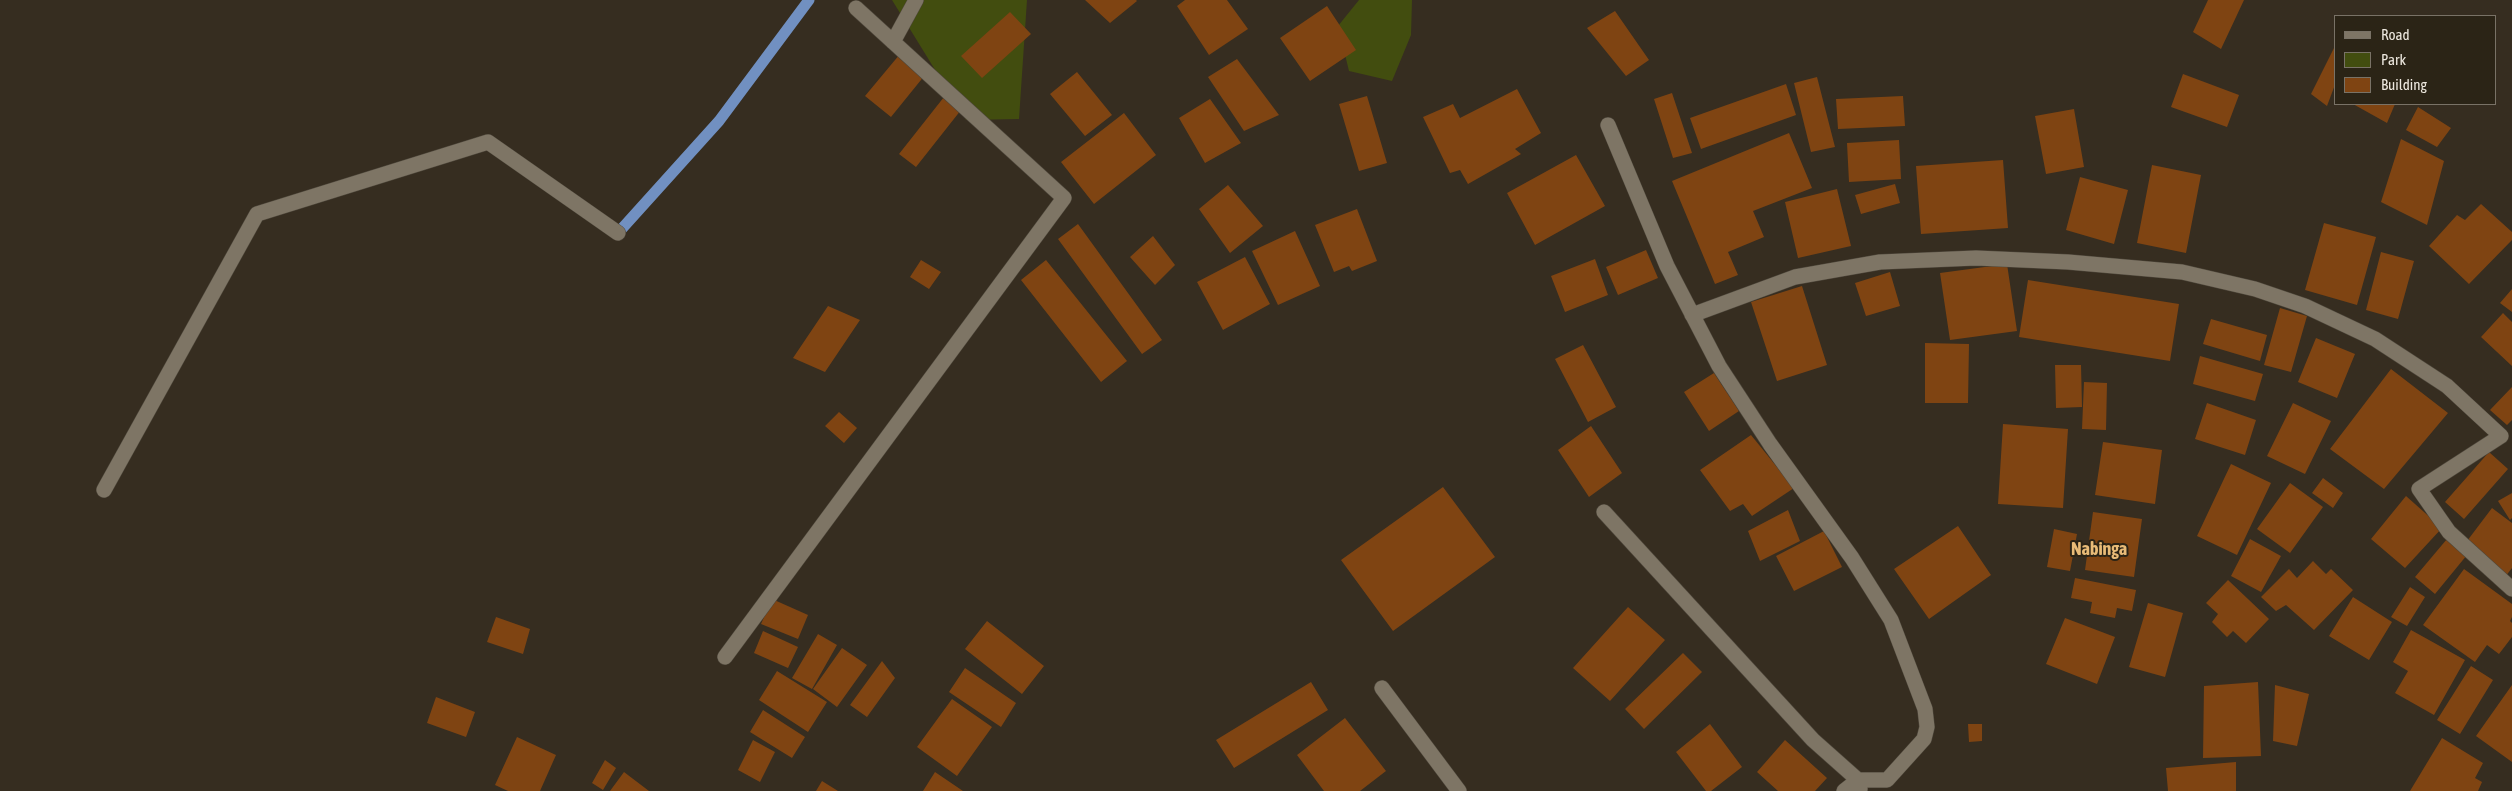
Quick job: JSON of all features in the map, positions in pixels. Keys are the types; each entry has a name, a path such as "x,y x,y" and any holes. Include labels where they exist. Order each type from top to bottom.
{"street":[{"path":"893,42 916,0"},
{"path":"725,657 1064,198 856,8"},
{"path":"1608,125 1667,266 1719,366 1770,444 1846,550 1891,620 1925,709 1927,727 1924,739 1900,767 1887,780 1844,791"},
{"path":"104,490 257,214 488,142 618,233"},
{"path":"1692,315 1796,277 1880,262 1976,258 2068,262 2182,272 2263,292 2305,306 2375,339 2447,386 2501,436 2419,489 2449,532 2512,589"},
{"path":"1604,512 1813,740 1859,786"},
{"path":"1382,688 1459,791"}],"green space":[{"path":"892,0 1027,0 1019,119 966,120"},
{"path":"1359,0 1412,0 1411,35 1392,81 1349,71 1338,26"}],"building":[{"path":"1085,0 1136,0 1137,1 1110,23"},
{"path":"1185,0 1227,0 1248,29 1209,55 1177,6"},
{"path":"2208,0 2244,0 2221,49 2193,32"},
{"path":"1327,6 1356,50 1310,81 1280,38"},
{"path":"1615,11 1649,60 1626,76 1587,28"},
{"path":"1010,12 1031,34 982,78 961,56"},
{"path":"2334,48 2334,87 2327,106 2311,94"},
{"path":"900,54 925,75 891,117 865,96"},
{"path":"1237,59 1279,115 1244,131 1208,77"},
{"path":"1077,72 1112,115 1085,136 1050,94"},
{"path":"2183,74 2239,95 2227,127 2171,107"},
{"path":"1817,77 1835,147 1811,152 1794,83"},
{"path":"1786,84 1796,115 1701,149 1690,118"},
{"path":"1517,89 1541,133 1515,149 1521,154 1468,184 1460,170 1450,173 1423,117 1453,104 1460,118"},
{"path":"1672,93 1692,153 1673,158 1654,99"},
{"path":"1367,96 1387,163 1359,171 1339,104"},
{"path":"1903,96 1905,126 1838,129 1836,99"},
{"path":"944,97 961,110 916,167 899,154"},
{"path":"1210,99 1241,143 1205,163 1179,118"},
{"path":"2355,105 2395,105 2387,123"},
{"path":"2418,107 2451,128 2437,147 2406,130"},
{"path":"2074,109 2084,167 2046,174 2035,116"},
{"path":"1124,113 1156,155 1094,204 1061,162"},
{"path":"1789,133 1812,188 1753,211 1764,237 1728,252 1738,275 1715,284 1672,181"},
{"path":"2401,139 2444,161 2427,225 2381,202"},
{"path":"1899,140 1901,179 1849,182 1847,143"},
{"path":"1576,155 1605,206 1535,245 1507,193"},
{"path":"2003,160 2008,228 1921,234 1916,166"},
{"path":"2152,165 2201,175 2186,253 2137,243"},
{"path":"2080,177 2128,190 2114,244 2066,230"},
{"path":"1895,184 1900,203 1861,214 1855,195"},
{"path":"1228,185 1263,226 1230,253 1199,209"},
{"path":"1837,189 1851,246 1798,258 1785,202"},
{"path":"2481,204 2512,232 2512,240 2469,284 2429,246 2457,215 2465,220"},
{"path":"1357,209 1377,261 1352,271 1349,266 1334,272 1315,225"},
{"path":"2324,223 2376,237 2357,305 2305,290"},
{"path":"1078,224 1162,340 1142,354 1058,239"},
{"path":"1295,231 1320,286 1278,305 1252,251"},
{"path":"1153,236 1175,265 1155,285 1130,257"},
{"path":"1646,250 1658,278 1618,295 1606,267"},
{"path":"2381,252 2414,261 2398,319 2366,310"},
{"path":"1245,257 1270,304 1223,330 1197,282"},
{"path":"1595,259 1608,295 1565,312 1551,276"},
{"path":"921,260 941,272 929,289 910,277"},
{"path":"1046,260 1127,361 1101,382 1021,280"},
{"path":"2007,264 2017,331 1950,340 1940,273"},
{"path":"1890,272 1900,306 1866,316 1855,283"},
{"path":"2028,280 2179,304 2170,361 2019,337"},
{"path":"1802,286 1827,365 1777,381 1751,302"},
{"path":"2512,289 2512,312 2500,303"},
{"path":"828,306 860,320 825,372 793,358"},
{"path":"2280,308 2307,316 2291,372 2264,365"},
{"path":"2503,313 2512,322 2512,366 2481,337"},
{"path":"2211,319 2267,335 2260,361 2203,344"},
{"path":"2316,338 2355,354 2337,398 2298,382"},
{"path":"1925,343 1969,344 1968,403 1925,403"},
{"path":"1583,345 1616,407 1588,422 1555,359"},
{"path":"2200,356 2263,374 2255,401 2193,384"},
{"path":"2055,365 2081,365 2082,407 2056,408"},
{"path":"2391,369 2448,413 2384,489 2330,449"},
{"path":"1714,373 1739,411 1709,431 1684,392"},
{"path":"2084,382 2107,383 2106,430 2082,429"},
{"path":"2512,387 2512,420 2507,425 2490,410"},
{"path":"2207,403 2256,420 2245,455 2195,439"},
{"path":"2293,403 2331,421 2305,474 2267,456"},
{"path":"839,412 857,428 844,443 825,426"},
{"path":"2003,424 2068,429 2063,508 1998,504"},
{"path":"1591,426 1622,473 1589,497 1558,450"},
{"path":"1751,435 1794,488 1752,516 1743,504 1730,511 1700,470"},
{"path":"2103,442 2162,450 2155,504 2095,495"},
{"path":"2489,452 2508,469 2464,519 2445,502"},
{"path":"2231,464 2271,483 2237,555 2197,536"},
{"path":"2323,478 2343,493 2333,508 2312,493"},
{"path":"2290,483 2323,507 2290,553 2257,529"},
{"path":"1443,487 1495,557 1393,631 1341,560"},
{"path":"2512,493 2512,518 2510,520 2498,501"},
{"path":"2406,496 2442,528 2405,568 2371,539"},
{"path":"2492,508 2512,523 2512,568 2505,577 2464,545"},
{"path":"1788,510 1800,541 1760,561 1748,531"},
{"path":"2093,512 2142,519 2134,577 2085,570"},
{"path":"1958,526 1991,575 1929,619 1894,569"},
{"path":"2054,529 2077,534 2070,571 2047,567"},
{"path":"1824,531 1842,567 1794,591 1776,556"},
{"path":"2250,539 2281,556 2261,592 2231,576"},
{"path":"2447,539 2467,555 2435,594 2415,577"},
{"path":"2313,561 2326,574 2331,569 2353,590 2314,630 2286,605 2276,611 2261,597 2289,569 2297,578"},
{"path":"2464,569 2512,604 2512,617 2510,621 2512,623 2512,637 2499,654 2487,645 2475,662 2423,625"},
{"path":"2075,578 2136,590 2132,611 2117,608 2115,618 2090,613 2092,602 2071,598"},
{"path":"2228,580 2269,619 2246,643 2233,631 2227,637 2212,622 2218,614 2206,603"},
{"path":"2410,587 2425,597 2407,626 2391,617"},
{"path":"2353,597 2392,622 2369,660 2329,636"},
{"path":"772,599 808,615 798,639 761,624"},
{"path":"2148,603 2183,613 2165,677 2129,667"},
{"path":"1628,607 1665,640 1610,701 1573,668"},
{"path":"496,617 530,629 523,654 487,642"},
{"path":"2065,618 2115,637 2097,684 2046,664"},
{"path":"987,621 1044,666 1022,694 965,649"},
{"path":"2411,630 2465,660 2434,715 2395,693 2408,671 2393,662"},
{"path":"763,631 798,647 788,668 754,653"},
{"path":"818,634 837,645 812,689 792,678"},
{"path":"842,648 867,665 837,707 813,689"},
{"path":"1683,653 1702,672 1644,729 1625,709"},
{"path":"882,661 895,678 867,717 850,705"},
{"path":"2471,666 2493,680 2460,734 2437,720"},
{"path":"965,668 1016,703 1001,727 949,692"},
{"path":"777,671 827,702 808,732 759,700"},
{"path":"1311,682 1328,710 1234,768 1216,740"},
{"path":"2258,682 2261,756 2203,758 2204,686"},
{"path":"2275,685 2309,694 2297,746 2273,741"},
{"path":"2512,685 2512,762 2476,736"},
{"path":"436,697 475,712 466,737 427,723"},
{"path":"952,699 992,727 957,776 917,747"},
{"path":"763,710 805,737 792,758 750,732"},
{"path":"1345,718 1386,771 1360,791 1324,791 1297,755"},
{"path":"1710,724 1742,767 1711,791 1706,791 1676,752"},
{"path":"1968,724 1982,724 1982,741 1969,742"},
{"path":"517,737 556,755 540,791 508,791 495,785"},
{"path":"2442,738 2483,763 2475,778 2482,782 2478,791 2410,791"},
{"path":"753,740 775,752 760,782 738,770"},
{"path":"1785,740 1827,778 1815,791 1778,791 1757,772"},
{"path":"605,760 616,768 603,790 592,783"},
{"path":"2236,762 2236,791 2168,791 2166,768"},
{"path":"624,772 649,791 610,791"},
{"path":"935,772 963,791 923,791"},
{"path":"822,781 838,791 816,791"}],"waterway":[{"path":"618,233 719,121 809,0"}],"district":[{"name":"Nabinga","path":"2099,549"}]}
